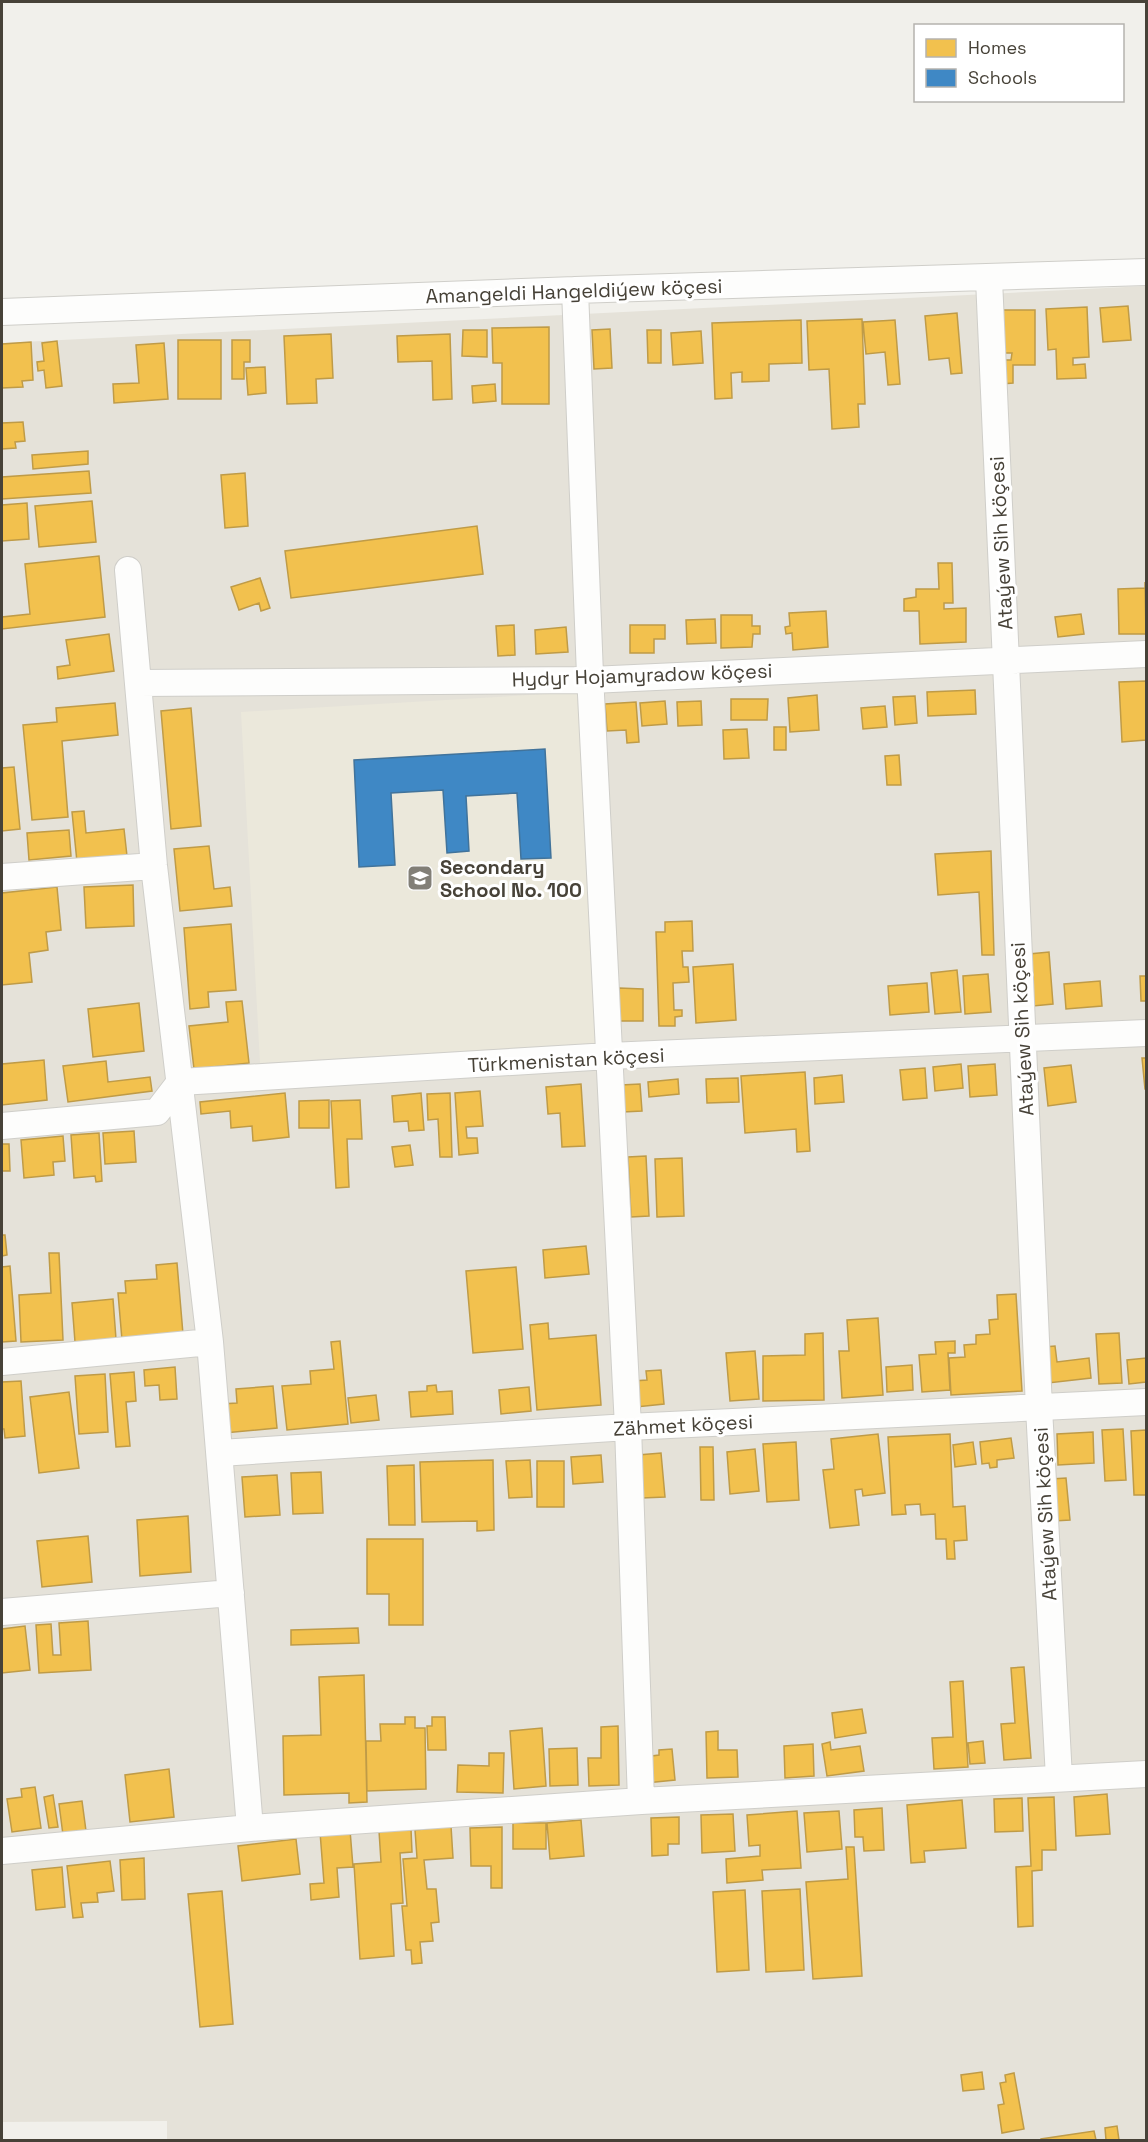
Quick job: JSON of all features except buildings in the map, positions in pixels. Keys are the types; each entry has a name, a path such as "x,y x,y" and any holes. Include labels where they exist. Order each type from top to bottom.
{"street":[{"name":"Amangeldi Hangeldiýew köçesi","path":"2,312 575,290 1146,273"},
{"name":"Ataýew Sih köçesi","path":"989,279 1039,1408 1059,1778"},
{"path":"575,290 591,680 628,1427 641,1801"},
{"path":"128,570 154,866 210,1342 250,1828"},
{"name":"Hydyr Hojamyradow köçesi","path":"138,683 591,680 1146,654"},
{"path":"2,877 154,866"},
{"name":"Türkmenistan köçesi","path":"180,1082 609,1056 1146,1033"},
{"path":"2,1126 157,1112 180,1082"},
{"path":"2,1362 210,1342"},
{"name":"Zähmet köçesi","path":"220,1453 628,1427 1146,1402"},
{"path":"2,1612 231,1593"},
{"path":"2,1851 250,1828 641,1801 1146,1774"}],"shaded area":[{"path":"1146,286 1146,2140 167,2140 167,2121 2,2122 2,343"},
{"name":"Secondary School No. 100","path":"580,692 599,1043 260,1063 241,712"}],"place":[{"name":"Secondary School No. 100","path":"420,878"}]}
